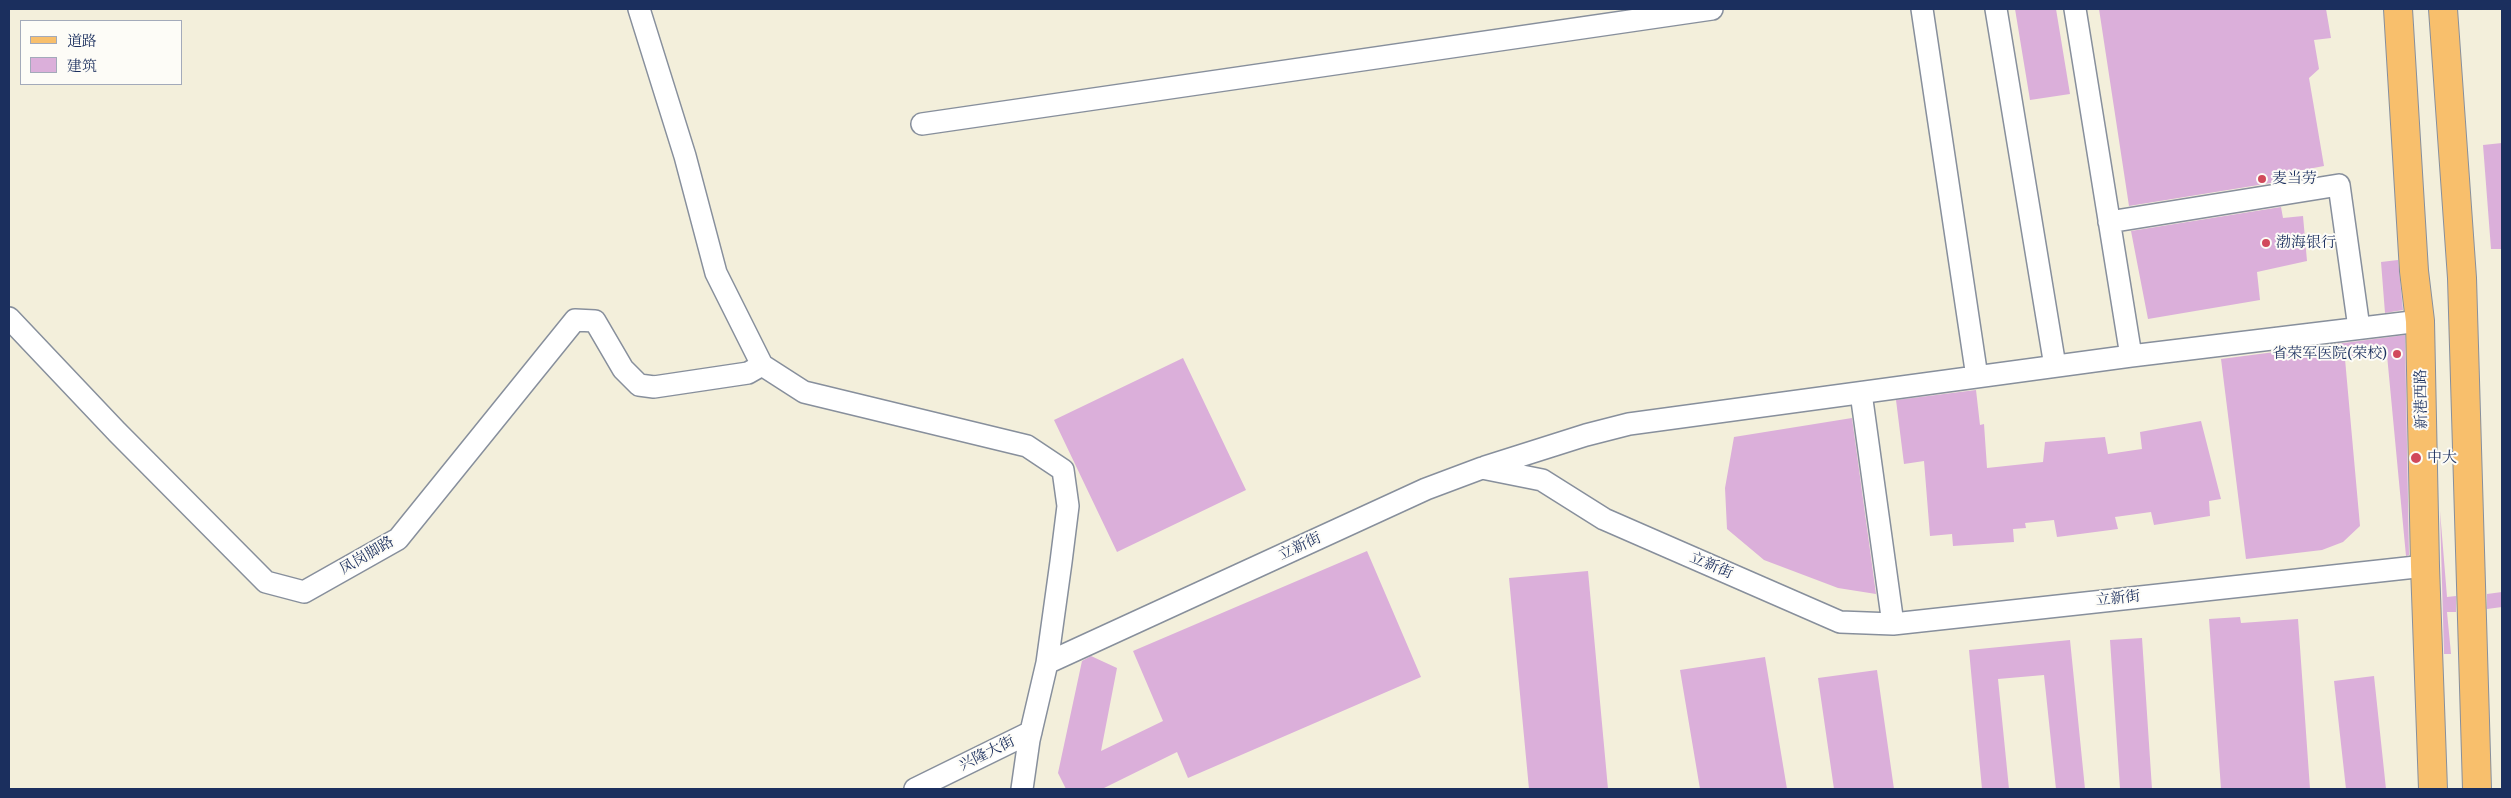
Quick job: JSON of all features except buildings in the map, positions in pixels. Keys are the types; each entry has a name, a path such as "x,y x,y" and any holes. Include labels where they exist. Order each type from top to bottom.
{"main road":[{"name":"新港西路","path":"2398,9 2414,271 2420,321 2425,566 2433,789"},
{"path":"2443,9 2462,278 2477,789"}],"street":[{"path":"639,9 685,156 716,273 762,365 804,392 1027,446 1063,470 1068,506 1047,663 1031,732 1022,789"},
{"path":"922,124 1631,15 1712,9"},
{"path":"1922,9 1976,377"},
{"path":"1996,9 2055,366"},
{"path":"2075,9 2131,356"},
{"path":"2109,222 2338,185 2359,328"},
{"name":"凤岗脚路","path":"9,318 116,432 266,582 304,592 398,539 575,320 595,321 623,370 639,385 654,387 748,373 762,365"},
{"path":"1482,468 1586,435 1629,424 2131,356 2420,321"},
{"path":"1861,393 1893,624"},
{"name":"立新街","path":"1047,663 1426,489 1482,468 1542,480 1604,519 1840,622 1893,624 2425,566"},
{"name":"兴隆大街","path":"916,789 1031,732"}],"place":[{"name":"麦当劳","path":"2262,179"},
{"name":"渤海银行","path":"2266,243"},
{"name":"省荣军医院(荣校)","path":"2397,354"},
{"name":"中大","path":"2416,458"}]}
